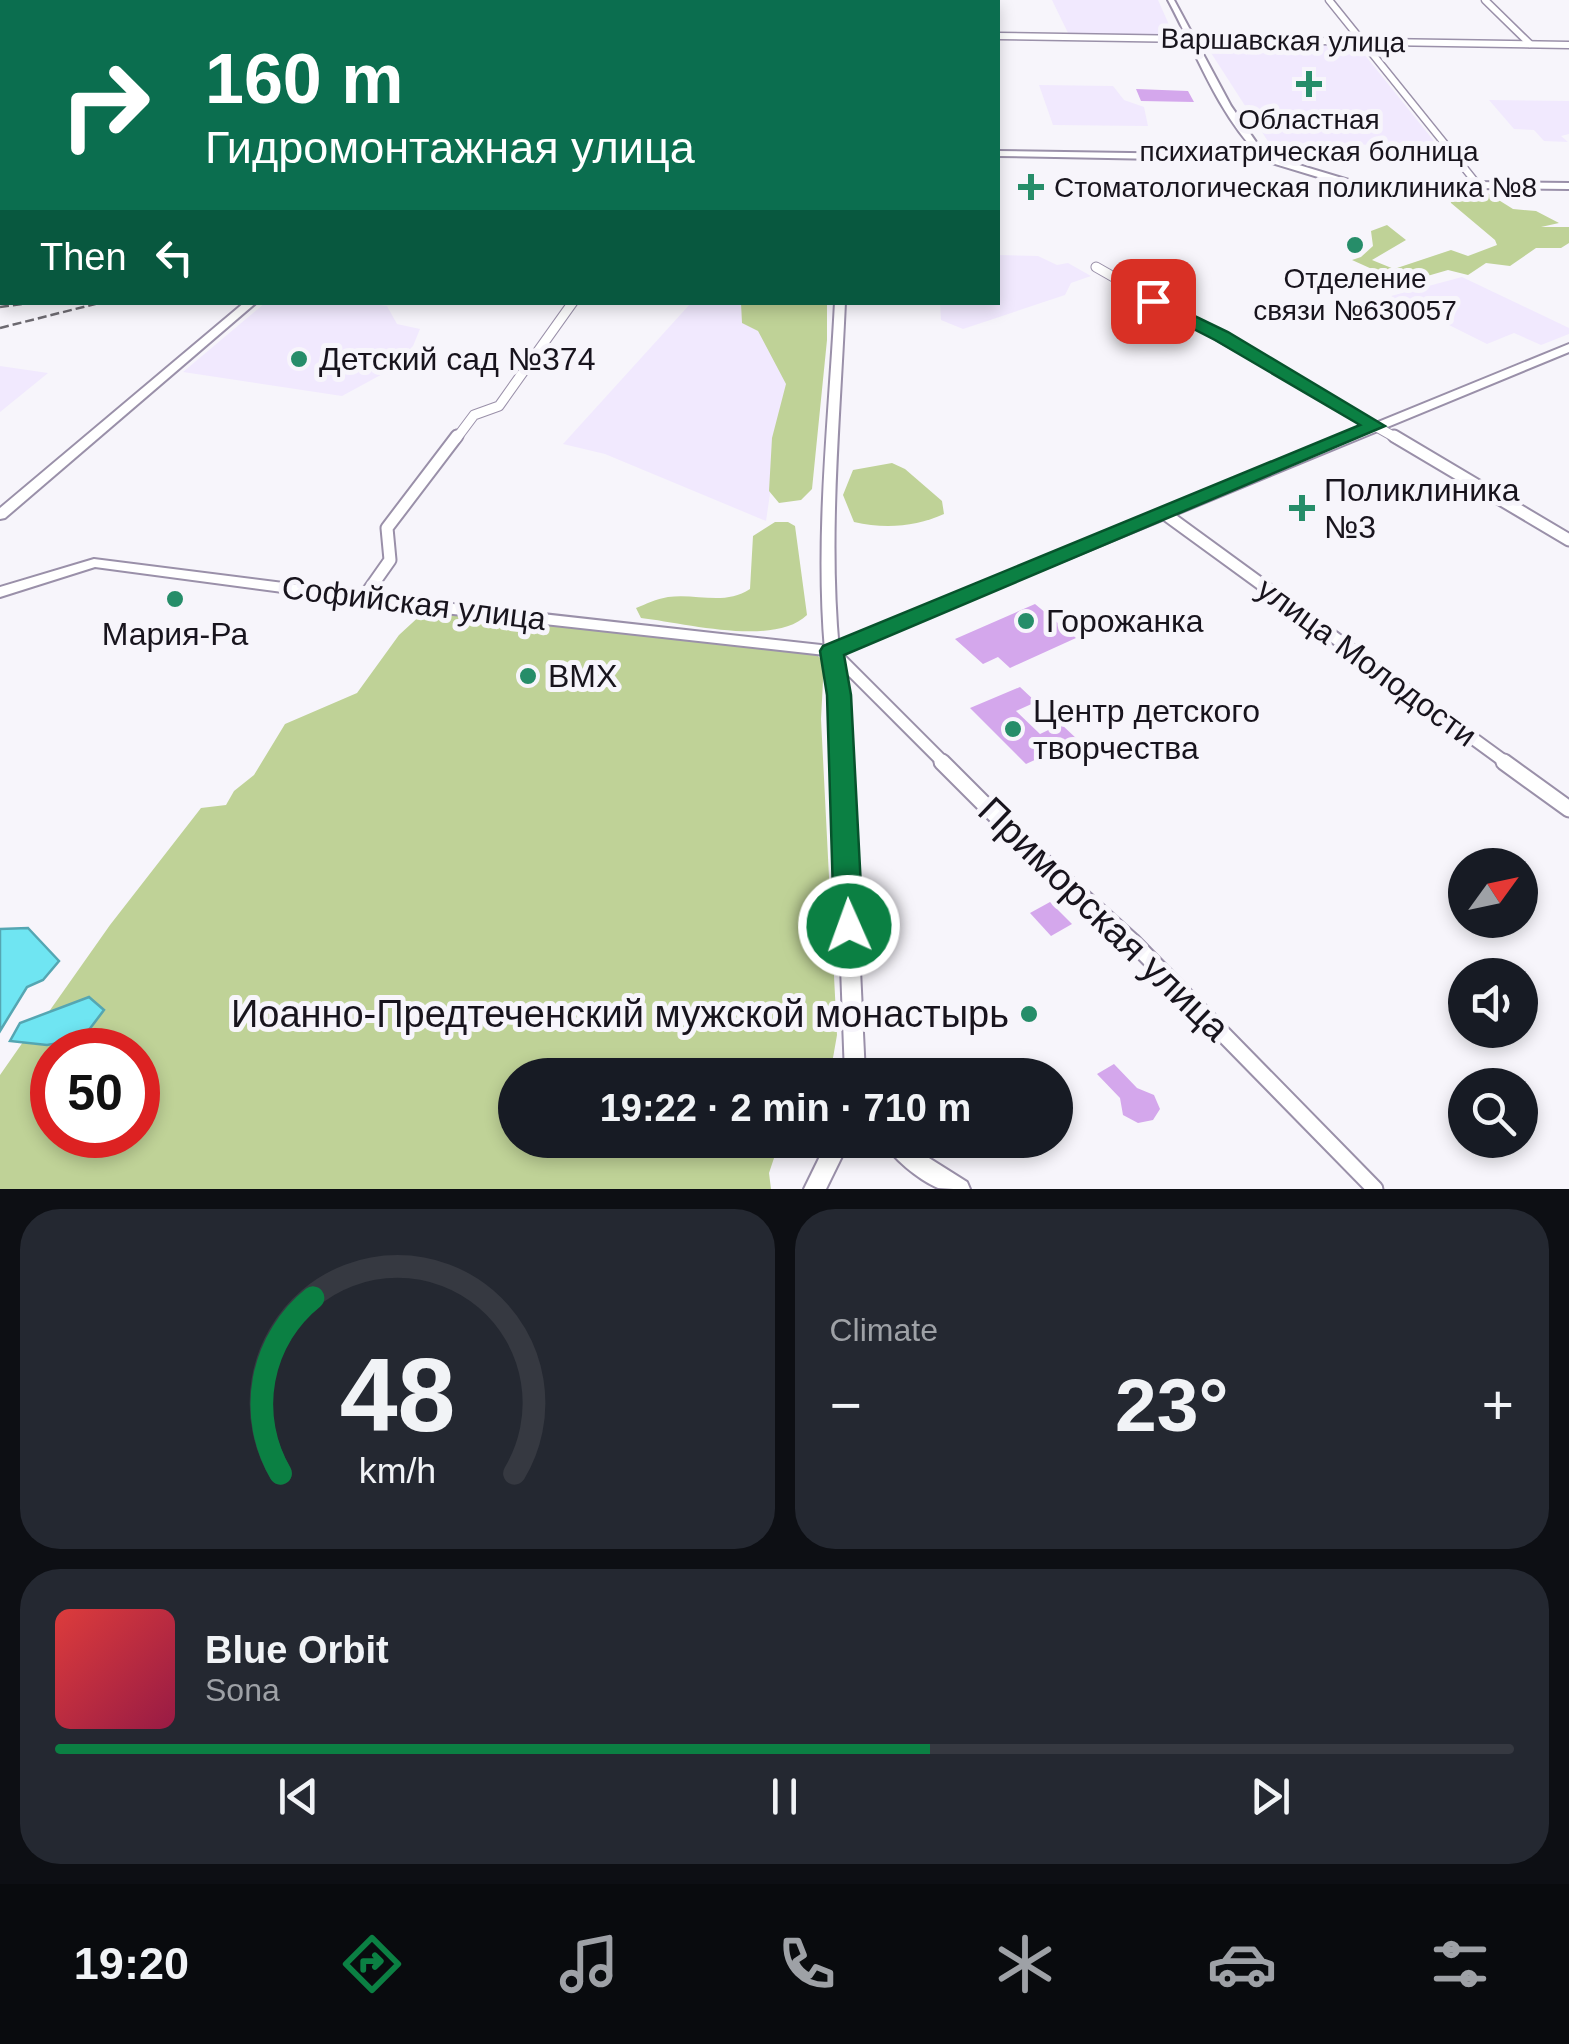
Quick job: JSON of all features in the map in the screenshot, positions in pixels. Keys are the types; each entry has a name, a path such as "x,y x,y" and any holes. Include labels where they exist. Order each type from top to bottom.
{"main road":[{"path":"855,1058 839,695 832,651 1569,348"},
{"name":"Софийская улица","path":"0,592 94,563 832,651"},
{"path":"815,1189 830,1158"},
{"path":"911,1158 958,1189"}],"street":[{"path":"1171,0 1245,132 1266,158"},
{"path":"1329,0 1478,185"},
{"path":"1486,0 1530,44"},
{"name":"Варшавская улица","path":"1000,36 1569,45"},
{"path":"1000,154 1266,158 1351,184 1569,186"},
{"path":"1096,267 1569,540"},
{"path":"0,514 248,305"},
{"path":"364,598 390,560 387,528 474,416 499,406 571,305"},
{"path":"832,651 825,519 837,396 840,305"},
{"name":"улица Молодости","path":"1165,514 1565,801"},
{"name":"Приморская улица","path":"832,651 1022,842 1132,941 1375,1189"}],"shaded area":[{"path":"1052,0 1158,0 1174,36 1069,35"},
{"name":"Областная психиатрическая болница","path":"1204,42 1356,44 1438,146 1269,143"},
{"path":"1039,85 1113,86 1124,100 1144,107 1148,126 1053,125"},
{"path":"1489,100 1569,101 1569,134 1561,136 1568,142 1544,141 1534,130 1514,129"},
{"path":"1000,255 1038,256 1057,265 1068,263 1091,276 1071,283 1065,295 963,329 941,320 940,305 1000,305"},
{"path":"1462,277 1569,328 1569,334 1541,345 1514,333 1487,344 1391,296"},
{"name":"Детский сад №374","path":"263,305 387,306 397,324 420,329 413,346 388,371 342,396 183,372"},
{"path":"689,305 749,305 787,379 766,521 605,454 563,444"},
{"path":"0,366 48,373 0,412"}],"green space":[{"path":"1448,187 1481,189 1513,209 1536,211 1559,223 1541,227 1569,227 1569,243 1561,248 1536,248 1510,266 1486,263 1468,275 1448,270 1403,283 1352,260 1373,246 1371,231 1387,225 1406,240 1372,260 1394,269 1451,250 1468,256 1497,245 1451,203"},
{"path":"741,305 827,305 812,489 801,500 779,503 769,491 772,438 786,384 758,331 742,323"},
{"path":"892,463 905,469 942,501 944,514 900,526 854,522 843,495 853,470"},
{"path":"775,522 795,526 807,615 792,625 752,631 641,618 636,608 659,599 730,597 750,589 753,536"},
{"path":"445,610 816,654 824,662 821,719 837,1035 833,1058 498,1058 498,1158 774,1158 769,1173 771,1189 0,1189 0,1075 23,1042 30,1043 30,1158 160,1158 160,1028 90,1028 103,1010 89,997 48,1013 201,808 226,805 234,791 254,775 285,724 357,693 399,635 424,612"}],"water":[{"path":"28,928 59,961 43,980 27,987 0,1031 0,929"},
{"path":"89,997 104,1010 90,1028 30,1028 30,1043 10,1041 20,1023"}],"building":[{"path":"1136,89 1188,91 1194,102 1141,101"},
{"name":"Горожанка","path":"1035,604 1076,638 1010,668 998,657 983,664 955,639"},
{"name":"Центр детского творчества","path":"1020,687 1036,702 1016,711 1040,734 1061,724 1078,740 1026,764 970,708"},
{"path":"1050,902 1072,924 1051,936 1030,913"},
{"path":"1114,1064 1137,1088 1154,1095 1160,1109 1153,1120 1138,1123 1123,1115 1120,1098 1097,1074"}],"railway":[{"path":"0,307 15,305"},
{"path":"0,328 91,305"}],"place":[{"name":"Областная психиатрическая болница","path":"1309,84"},
{"name":"Стоматологическая поликлиника №8","path":"1031,187"},
{"name":"Отделение связи №630057","path":"1355,245"},
{"name":"Детский сад №374","path":"299,359"},
{"name":"Поликлиника №3","path":"1302,508"},
{"name":"Мария-Ра","path":"175,599"},
{"name":"Горожанка","path":"1026,621"},
{"name":"BMX","path":"528,676"},
{"name":"Центр детского творчества","path":"1013,729"},
{"name":"Иоанно-Предтеченский мужской монастырь","path":"1029,1014"}],"route":[{"path":"849,926 839,695 832,651 1376,426 1222,336 1153,301"}]}
